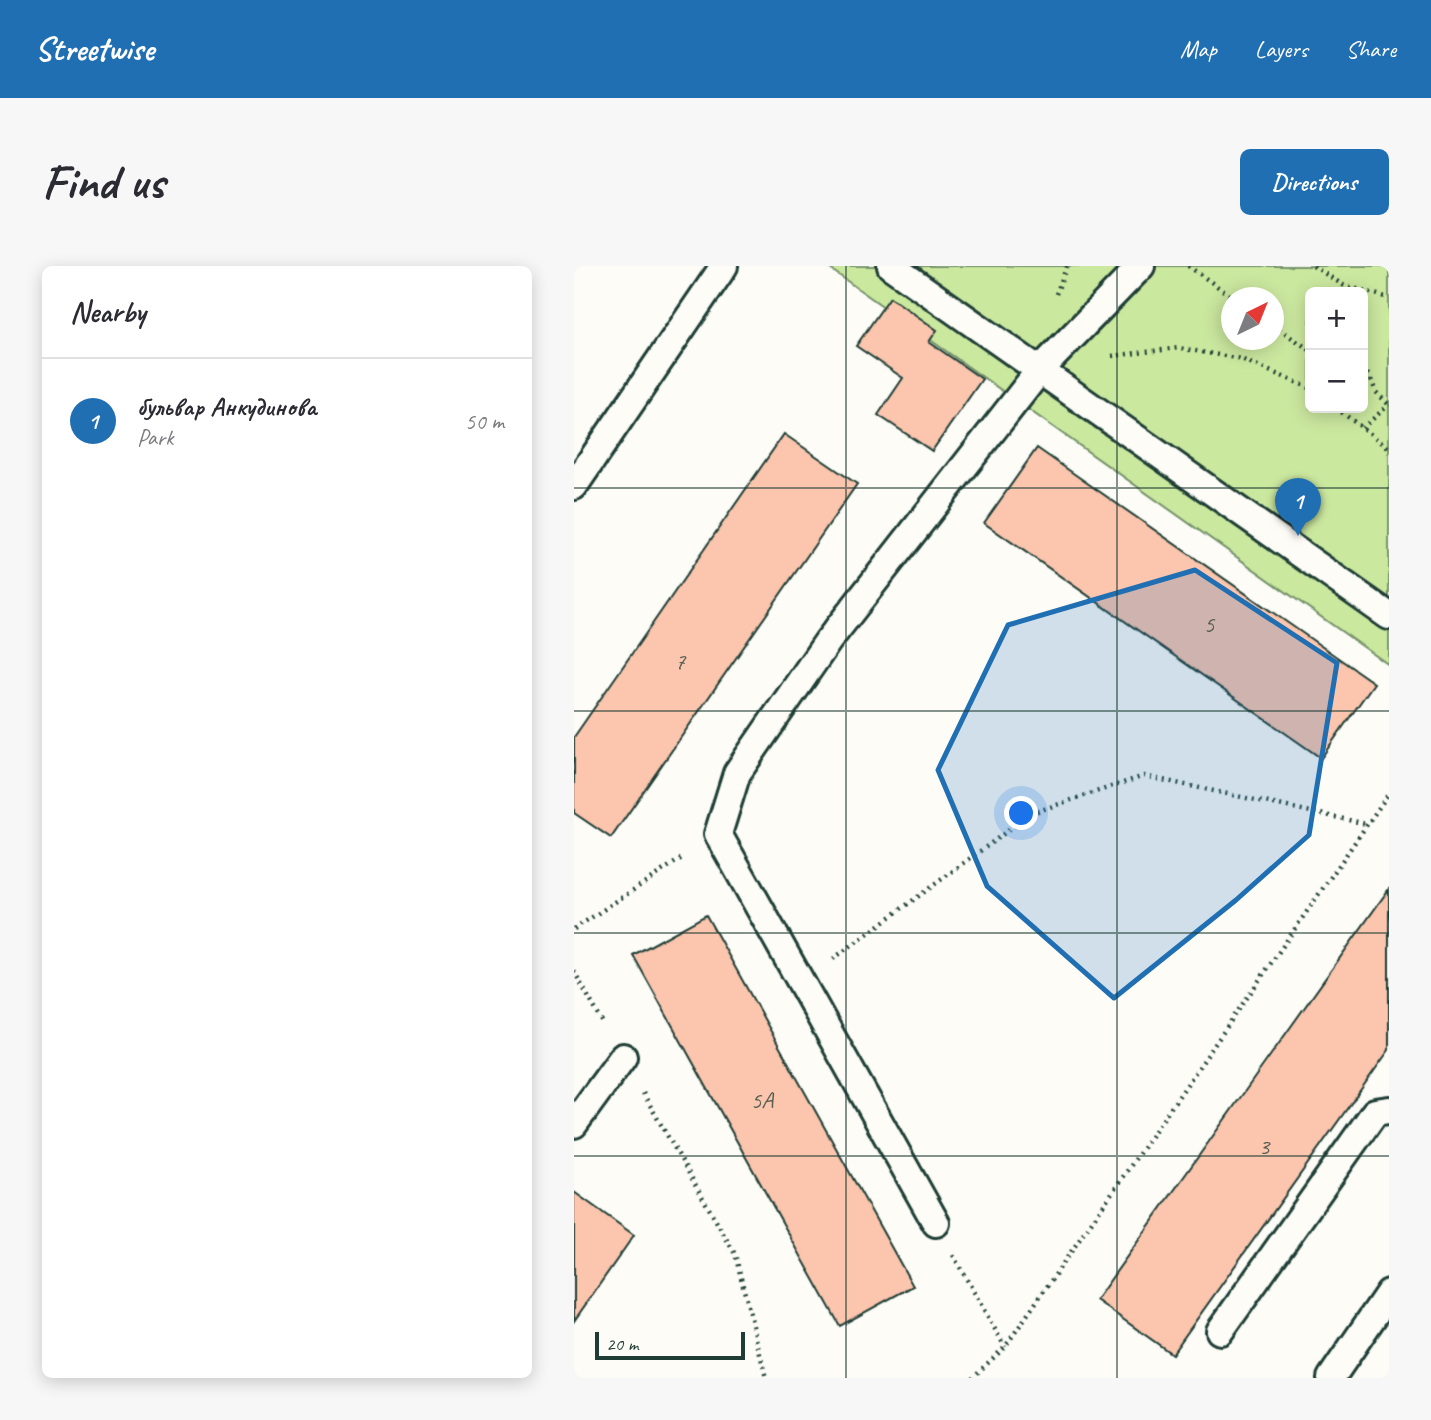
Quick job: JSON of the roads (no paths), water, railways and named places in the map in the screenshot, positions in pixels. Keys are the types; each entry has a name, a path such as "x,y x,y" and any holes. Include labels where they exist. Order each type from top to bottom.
{"lane":[{"path":"574,486 724,266"},
{"path":"891,266 1389,616"},
{"path":"936,1223 718,834 737,773 813,663 1039,370 1141,266"},
{"path":"574,1124 623,1057"},
{"path":"1220,1331 1375,1112 1389,1110"},
{"path":"1331,1378 1389,1293"}],"place":[{"name":"бульвар Анкудинова","path":"1298,536"}]}
